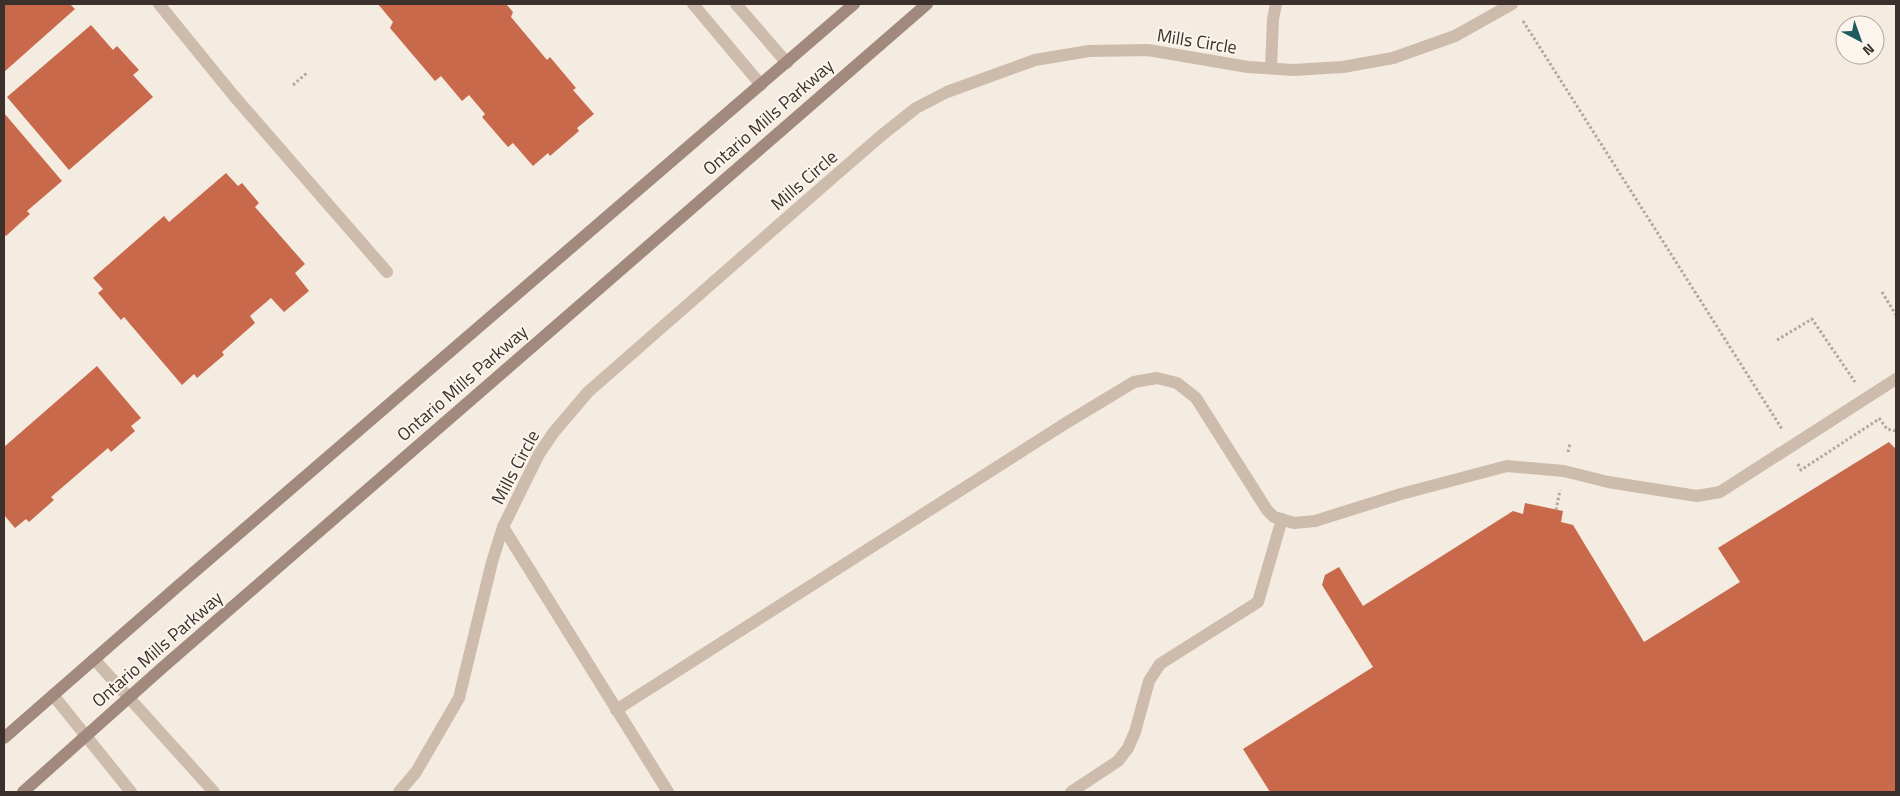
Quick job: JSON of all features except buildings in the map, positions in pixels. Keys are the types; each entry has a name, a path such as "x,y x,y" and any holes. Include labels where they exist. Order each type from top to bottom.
{"main road":[{"name":"Ontario Mills Parkway","path":"4,738 191,574 854,4"},
{"name":"Ontario Mills Parkway","path":"23,792 128,698 927,4"}],"street":[{"path":"159,4 234,96 387,272"},
{"path":"693,4 761,85"},
{"path":"736,4 787,63"},
{"path":"1271,68 1273,19 1276,4"},
{"name":"Mills Circle","path":"399,792 416,772 459,698 492,562 503,527 539,454 554,432 588,392 822,186 916,108 948,92 1035,60 1089,51 1148,50 1248,67 1292,70 1343,67 1393,58 1455,36 1511,4"},
{"path":"616,710 1134,382 1156,378 1177,383 1196,398 1267,510 1274,517 1294,523 1315,521 1401,494 1507,466 1564,471 1608,482 1697,496 1709,495 1720,492 1896,379"},
{"path":"1071,792 1118,761 1128,748 1135,732 1149,681 1160,664 1258,602 1282,519"},
{"path":"503,527 668,792"},
{"path":"94,659 214,792"},
{"path":"53,695 131,792"}],"path":[{"path":"1511,4 1779,423 1801,470 1880,419"},
{"path":"293,85 308,72"},
{"path":"1882,292 1896,314"},
{"path":"1777,340 1812,319 1887,429 1896,431"}]}
